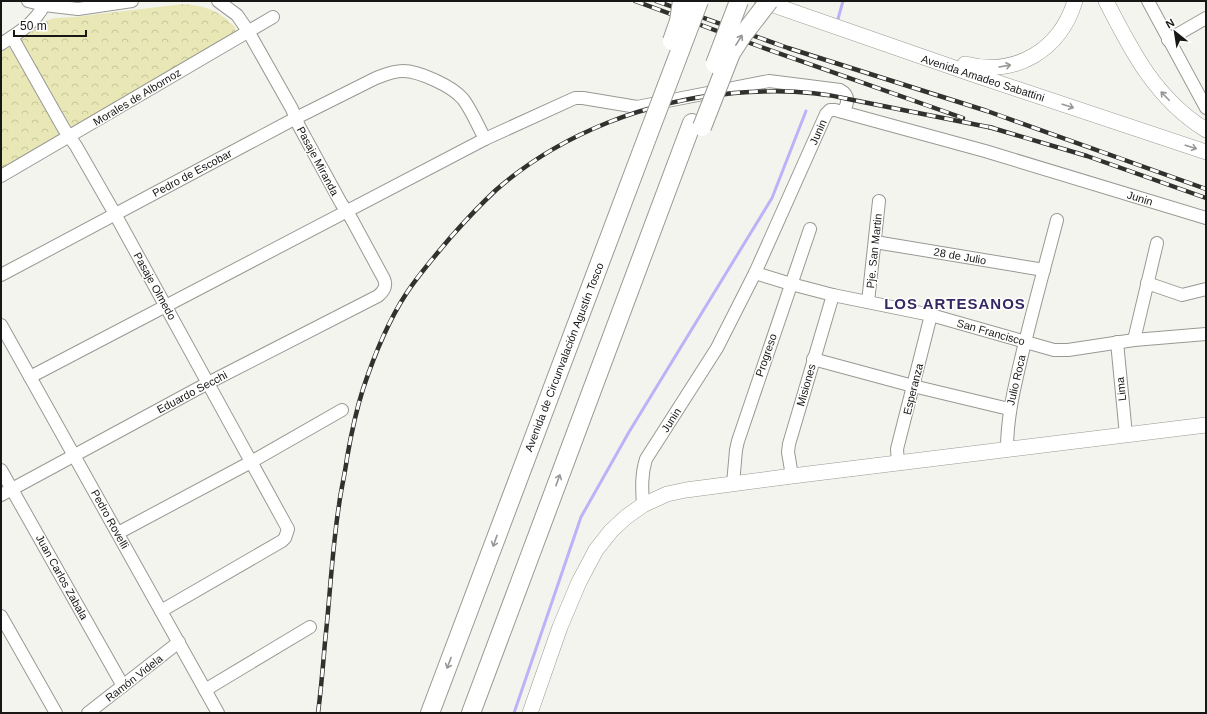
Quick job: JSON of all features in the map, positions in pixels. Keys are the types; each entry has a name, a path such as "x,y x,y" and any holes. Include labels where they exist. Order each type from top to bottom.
{"highway":[{"path":"637,149 676,30 682,1"},
{"name":"Avenida de Circunvalación Agustín Tosco","path":"430,713 637,149 699,1"},
{"path":"470,713 565,459 697,125 739,1"},
{"path":"697,125 736,45 749,26 774,4"},
{"path":"482,713 532,576 549,502"}],"main road":[{"name":"Avenida Amadeo Sabattini","path":"762,1 938,63 1206,152"},
{"path":"774,4 852,25 961,63 998,68 1020,63 1040,52 1059,35 1066,25 1075,1"},
{"path":"1106,1 1130,46 1150,79 1181,112 1206,130"},
{"path":"530,713 560,627 587,566 596,550 611,531 626,517 643,505 667,494 686,490 792,476 1206,424"}],"street":[{"path":"28,1 78,8 132,1"},
{"name":"Pasaje Miranda","path":"218,1 237,15 248,31 292,109 299,126 341,203 384,278 386,283 384,291"},
{"path":"1148,1 1206,108"},
{"path":"1,44 34,21 50,4"},
{"name":"Morales de Albornoz","path":"1,176 273,17"},
{"path":"1168,40 1206,18"},
{"name":"Pasaje Olmedo","path":"12,37 115,214 288,529 285,538 282,541 161,611"},
{"name":"Pedro de Escobar","path":"1,275 296,118 376,78 385,75 396,72 410,72 446,85 455,91 466,104 485,139"},
{"path":"30,377 485,139 575,98 637,107 769,81 840,90 848,99 847,107 843,112"},
{"name":"Junin","path":"643,505 642,481 646,459 717,348 755,273 826,114 830,110 843,112 985,151 1206,218"},
{"name":"Pje. San Martin","path":"868,302 879,201"},
{"name":"Julio Roca","path":"1007,449 1007,431 1010,409 1025,342 1057,220"},
{"name":"Progreso","path":"733,484 738,441 810,229"},
{"name":"28 de Julio","path":"875,242 1044,270"},
{"path":"1134,340 1157,243"},
{"name":"San Francisco","path":"755,273 833,295 931,315 1054,350 1068,350 1134,340 1206,334"},
{"path":"1147,283 1182,295 1206,289"},
{"name":"Eduardo Secchi","path":"1,495 208,383 378,296 384,291"},
{"name":"Misiones","path":"792,476 788,452 789,444 833,295"},
{"name":"Esperanza","path":"898,463 897,450 931,315"},
{"name":"Pedro Rovelli","path":"1,325 218,713"},
{"name":"Lima","path":"1116,342 1126,435"},
{"path":"813,359 913,386 1010,409"},
{"path":"118,533 251,462 342,410"},
{"name":"Juan Carlos Zabala","path":"1,470 123,686"},
{"path":"1,616 56,713"},
{"path":"205,690 310,627"},
{"name":"Ramón Videla","path":"88,713 179,642"}],"green space":[{"path":"183,4 198,6 217,13 235,27 235,36 69,131 22,45 21,39 48,20 55,18"},
{"path":"8,45 64,135 1,171 1,49"}],"waterway":[{"path":"838,19 843,1"},
{"path":"514,713 581,517 629,432 772,198 806,111"}],"railway":[{"path":"635,1 963,118"},
{"path":"656,1 788,48 987,111 1206,189"},
{"path":"318,713 333,556 341,493 350,441 363,389 382,340 393,316 406,294 450,238 496,190 521,170 549,152 577,136 608,123 638,112 670,103 734,93 763,91 806,92 834,96 993,128"},
{"path":"989,127 1087,156 1206,198"}],"district":[{"name":"LOS ARTESANOS","path":"955,304"}]}
